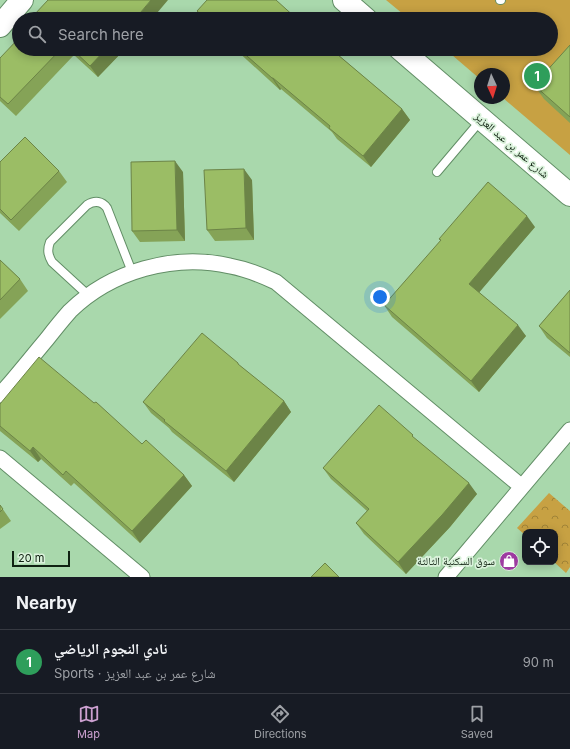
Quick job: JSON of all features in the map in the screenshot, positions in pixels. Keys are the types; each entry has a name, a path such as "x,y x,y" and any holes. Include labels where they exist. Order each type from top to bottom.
{"street":[{"path":"0,26 22,0"},
{"path":"344,0 358,12"},
{"name":"شارع عمر بن عبد العزيز","path":"408,56 570,195"},
{"path":"0,395 70,311 110,282 132,272 180,262 205,262 229,265 253,272 276,282 522,486"},
{"path":"446,577 570,430"},
{"path":"0,458 142,577"}],"lane":[{"path":"437,172 482,119"},
{"path":"89,296 52,262 49,257 48,247 50,242 90,202 99,202 108,208 132,272"}],"green space":[{"path":"386,0 570,0 570,155 510,104 510,68 474,68 474,74 453,56 558,56 558,12 401,12"},
{"path":"549,493 570,511 570,567 566,573 557,565 558,529 522,529 522,532 517,528"}],"building":[{"path":"48,0 151,0 141,12 37,12"},
{"path":"207,0 276,0 289,12 198,12 197,11"},
{"path":"12,45 12,56 54,56 8,104 0,97 0,58"},
{"path":"570,45 570,117 534,85"},
{"path":"79,56 99,56 90,66"},
{"path":"247,56 339,56 402,109 363,156 329,128 330,126"},
{"path":"25,137 59,171 11,220 0,209 0,162"},
{"path":"175,161 177,230 132,231 131,162"},
{"path":"244,169 246,228 207,230 204,170"},
{"path":"488,182 527,216 469,284 518,325 471,381 384,305 441,240 439,239"},
{"path":"0,260 20,279 0,300"},
{"path":"570,290 570,353 539,326"},
{"path":"202,333 284,401 226,471 143,402"},
{"path":"39,357 94,403 96,402 142,444 146,440 184,475 132,531 66,471 63,475 33,447 30,451 0,426 0,404"},
{"path":"379,405 413,435 412,436 469,483 442,515 398,562 356,523 369,509 323,468"},
{"path":"0,505 3,509 0,512"},
{"path":"325,563 339,577 311,577"}],"place":[{"name":"نادي النجوم الرياضي","path":"537,76"},
{"name":"سوق السكنية الثالثة","path":"509,561"}]}
